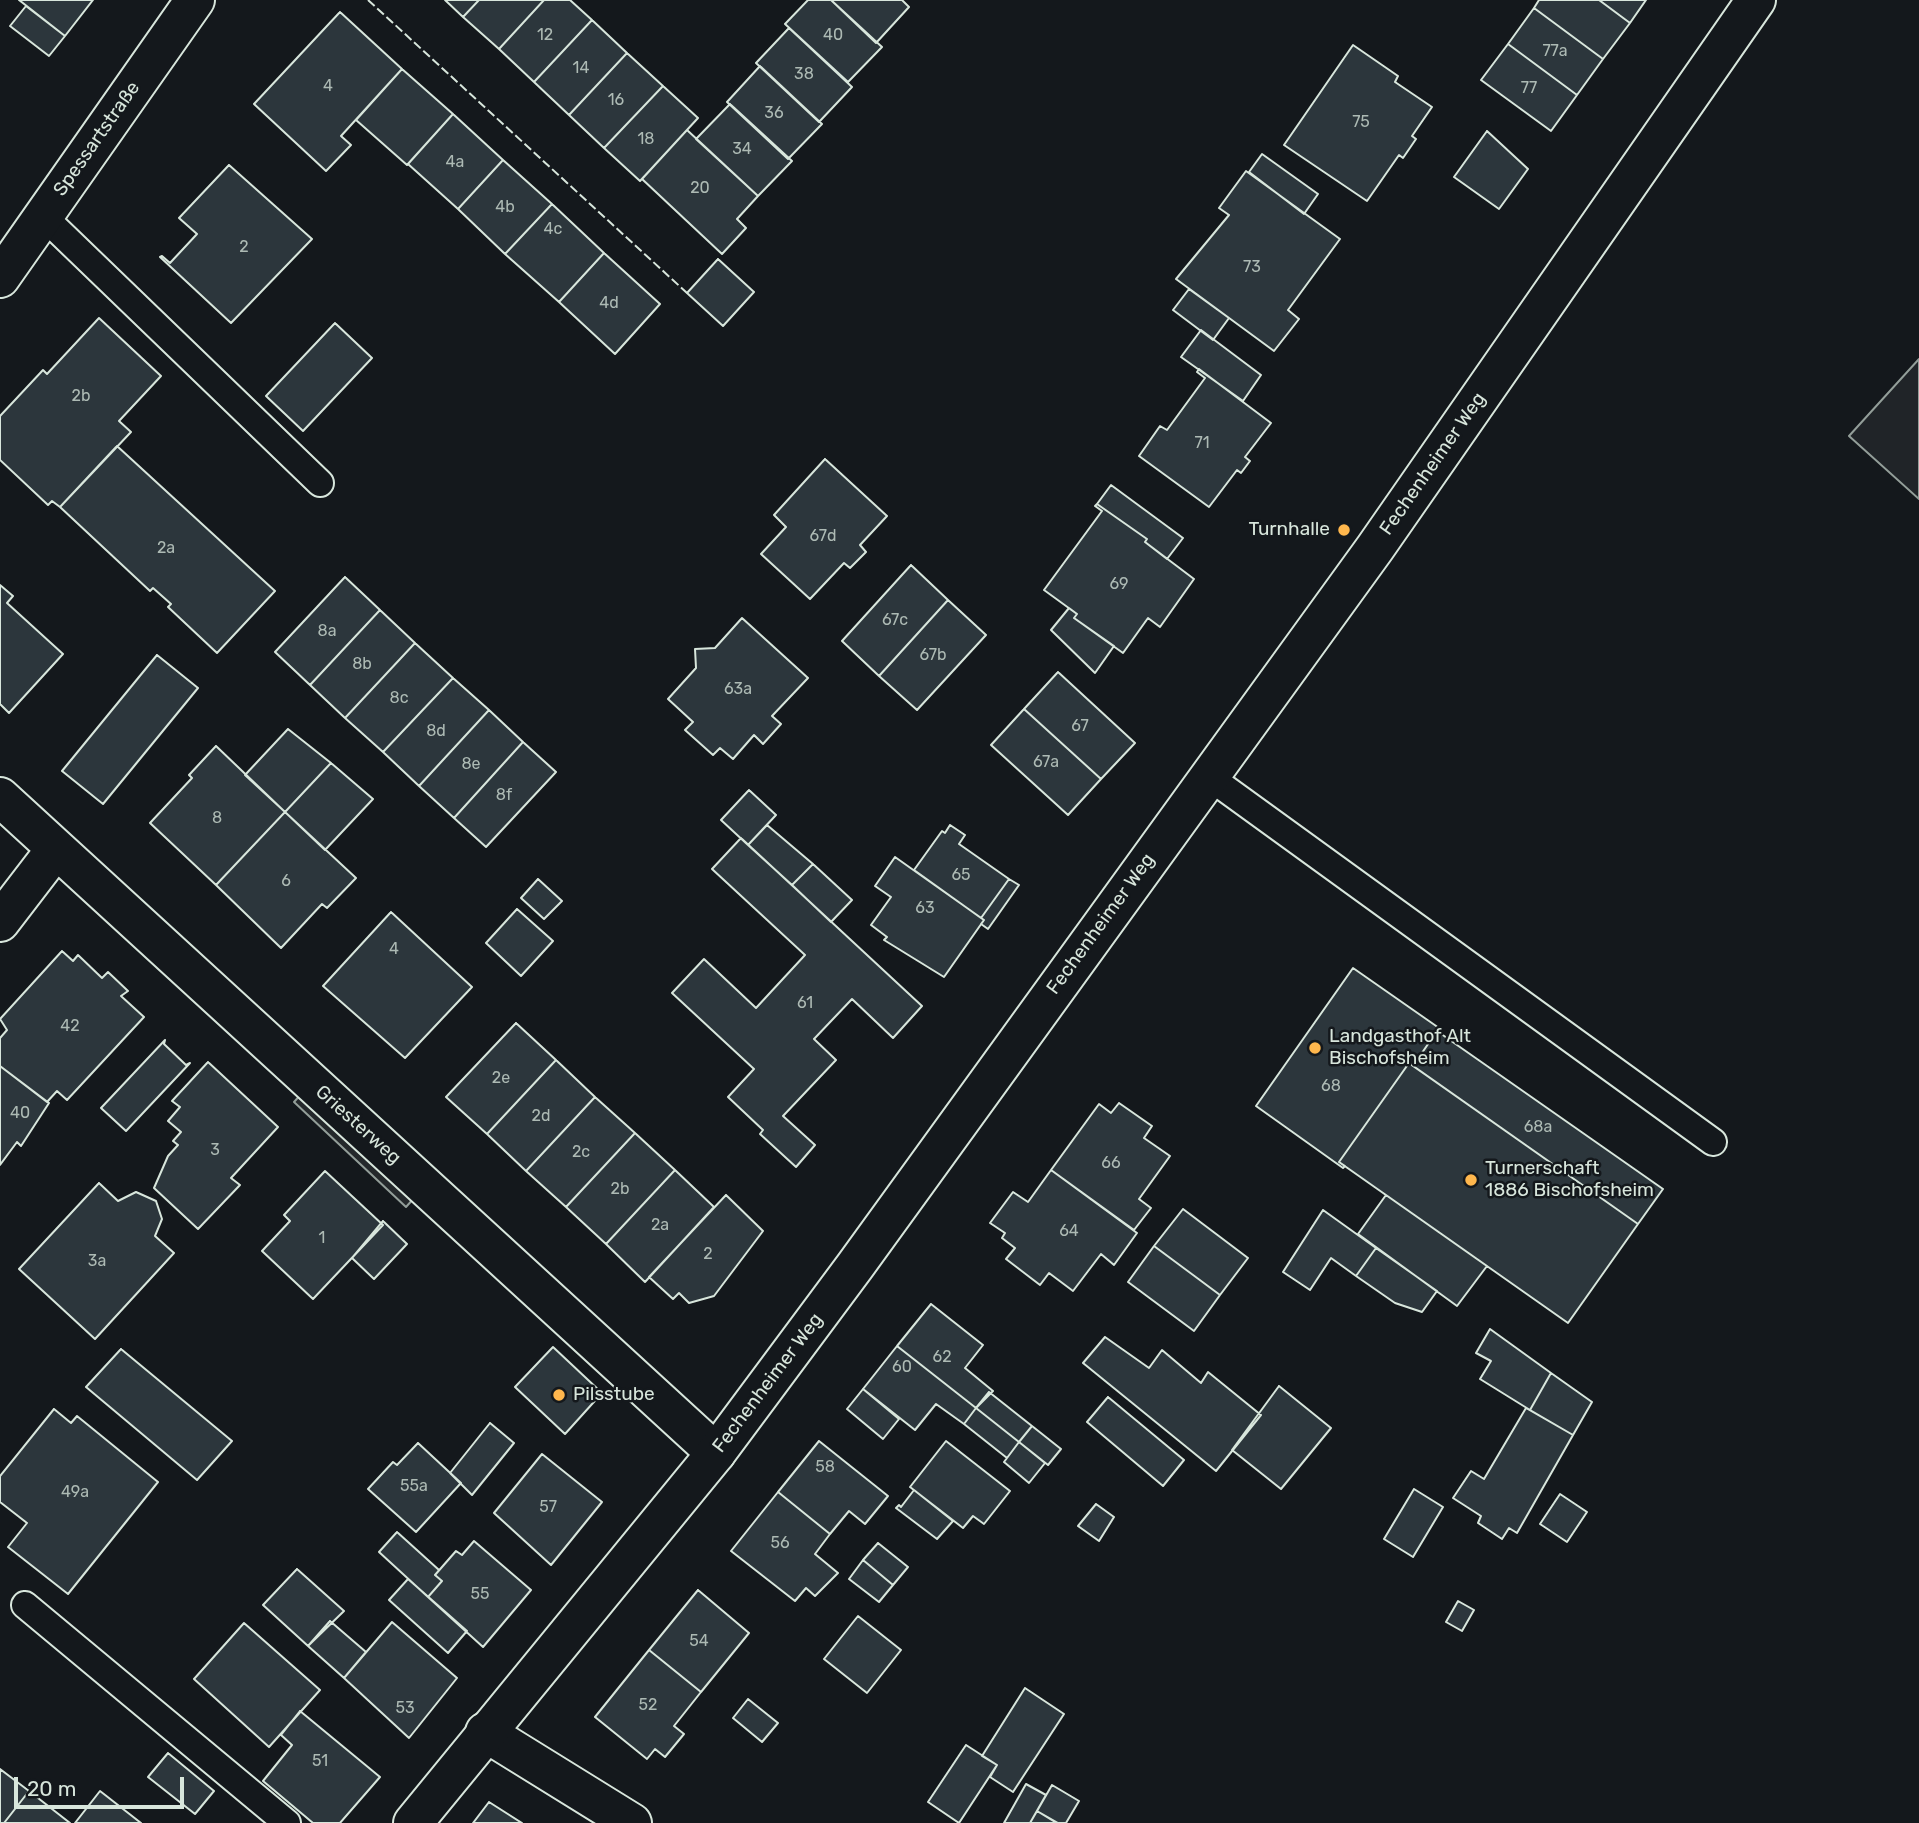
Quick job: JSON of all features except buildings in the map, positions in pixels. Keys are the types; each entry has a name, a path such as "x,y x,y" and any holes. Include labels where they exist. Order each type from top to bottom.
{"street":[{"name":"Spessartstraße","path":"0,278 195,0"},
{"name":"Fechenheimer Weg","path":"413,1823 716,1453 855,1266 1375,548 1756,0"},
{"name":"Griesterweg","path":"0,797 716,1453"},
{"path":"0,922 56,849"},
{"path":"485,1732 632,1823"}],"lane":[{"path":"43,216 320,483"},
{"path":"1208,776 1713,1142"},
{"path":"25,1605 288,1823"}],"shaded area":[{"path":"1919,359 1919,499 1849,436"},
{"path":"303,1092 415,1197 406,1207 294,1102"}],"fence":[{"path":"368,0 687,293"}],"place":[{"name":"Turnhalle","path":"1344,530"},
{"name":"Landgasthof Alt Bischofsheim","path":"1315,1048"},
{"name":"Turnerschaft 1886 Bischofsheim","path":"1471,1180"},
{"name":"Pilsstube","path":"559,1395"}]}
